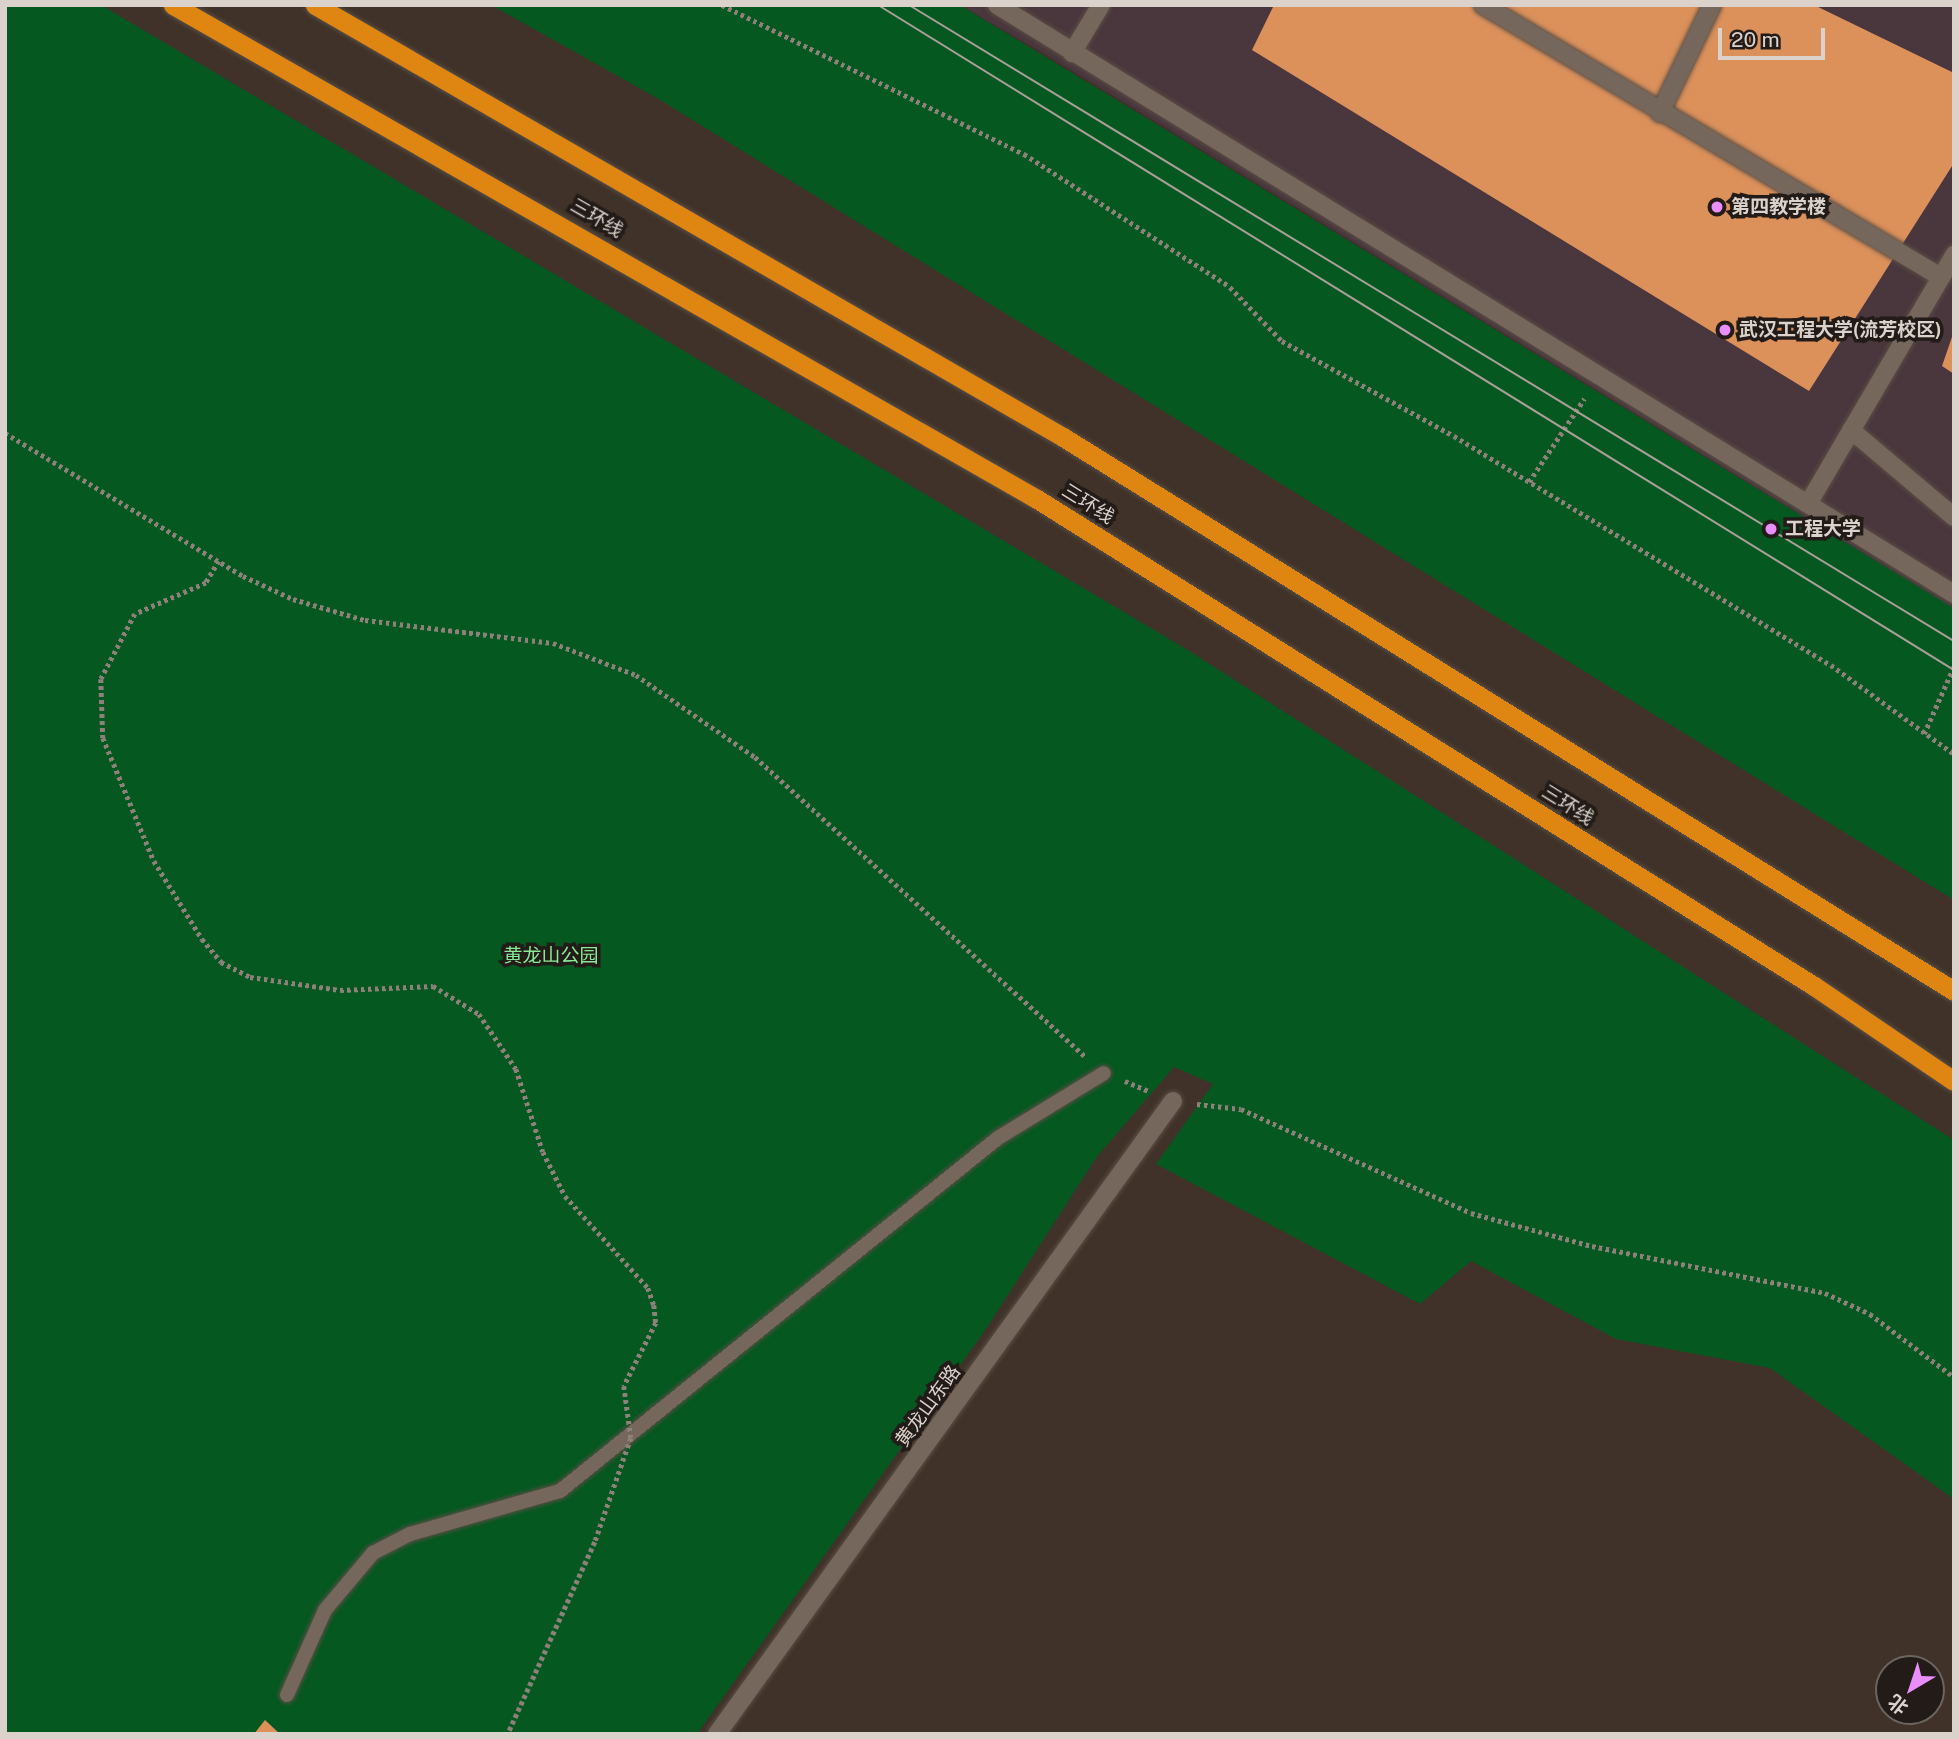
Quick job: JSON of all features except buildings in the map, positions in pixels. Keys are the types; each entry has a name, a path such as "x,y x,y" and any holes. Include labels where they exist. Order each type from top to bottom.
{"highway":[{"name":"三环线","path":"173,5 1047,506 1814,986 1954,1081"},
{"path":"315,5 1063,437 1954,991"}],"street":[{"path":"997,5 1954,594"},
{"path":"1483,5 1660,113 1941,277"},
{"path":"1660,113 1712,5"},
{"path":"1072,53 1098,7"},
{"path":"1808,504 1954,255"},
{"path":"1852,430 1954,517"},
{"name":"黄龙山东路","path":"717,1734 1173,1101"}],"lane":[{"path":"287,1695 325,1610 345,1578 373,1553 410,1534 560,1491 631,1438 998,1138 1104,1073"}],"path":[{"path":"722,5 1024,154 1230,287 1282,341 1529,482 1830,666 1954,754"},
{"path":"1529,482 1597,375"},
{"path":"5,433 219,561 293,599 365,620 502,632 564,646 636,675 755,757 1104,1073 1173,1101 1241,1109 1471,1213 1592,1246 1825,1293 1870,1314 1954,1377"},
{"path":"219,561 206,583 135,614 101,679 103,738 154,861 202,939 221,962 250,977 340,990 433,986 479,1014 516,1069 533,1127 565,1196 648,1288 654,1305 656,1323 624,1386 631,1438 595,1542 508,1734"},
{"path":"1924,734 1954,666"}],"shaded area":[{"name":"武汉工程大学(流芳校区)","path":"960,5 1954,5 1954,608 1040,51"}],"green space":[{"name":"黄龙山公园","path":"5,5 101,5 1186,649 1954,1140 1954,1499 1770,1368 1616,1339 1471,1261 1420,1304 1156,1164 1213,1084 1174,1067 1096,1158 984,1332 697,1734 5,1734"},
{"path":"491,5 960,5 1954,608 1954,900 657,98"}],"tram line":[{"path":"878,5 1954,670"},
{"path":"909,5 1954,641"}],"place":[{"name":"第四教学楼","path":"1717,207"},
{"name":"武汉工程大学(流芳校区)","path":"1725,330"},
{"name":"工程大学","path":"1771,529"}]}
